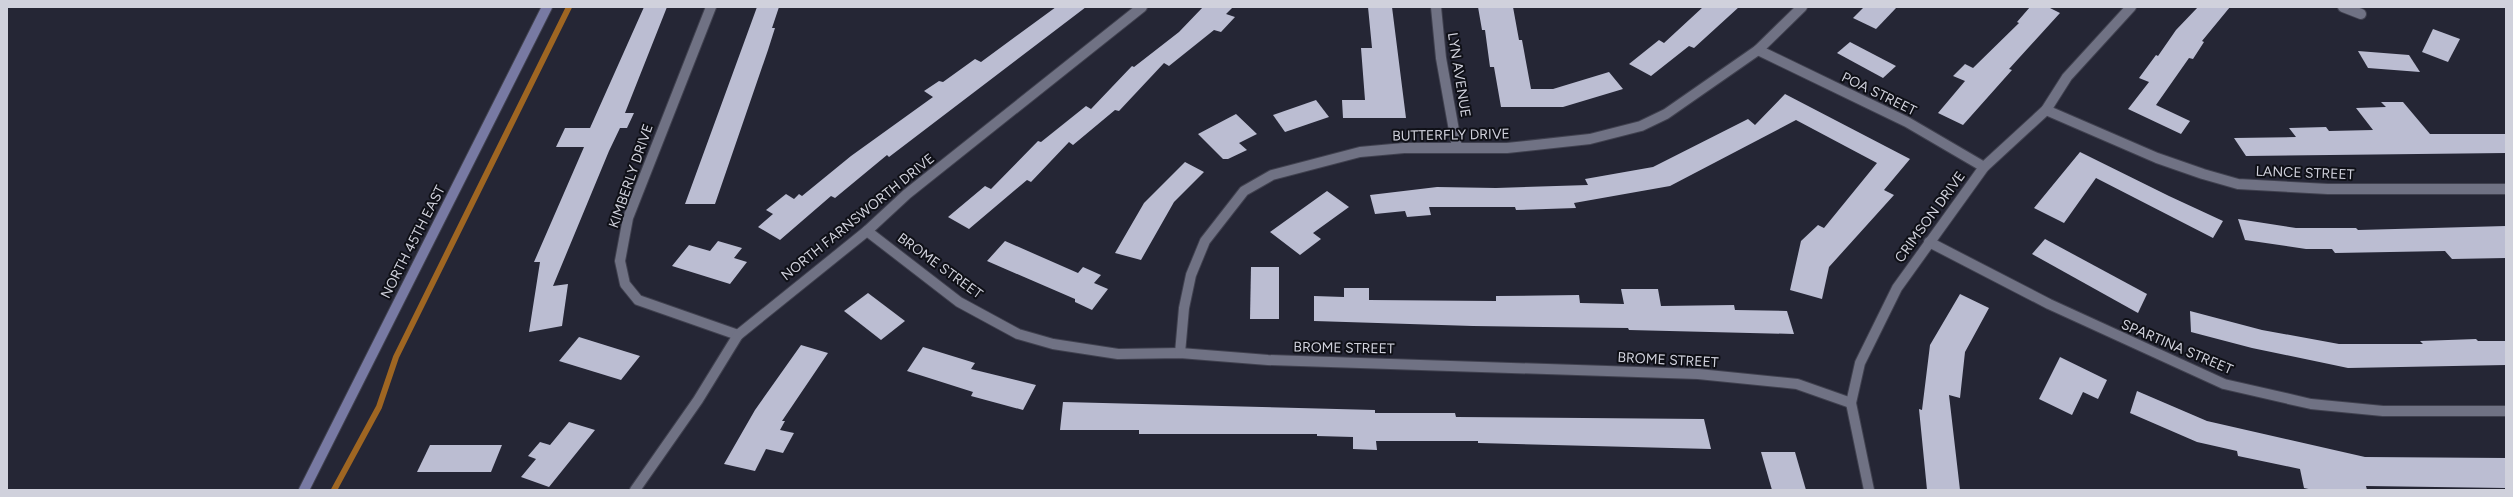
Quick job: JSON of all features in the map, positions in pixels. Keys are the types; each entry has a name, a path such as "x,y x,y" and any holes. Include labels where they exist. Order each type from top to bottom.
{"main road":[{"name":"NORTH 45TH EAST","path":"304,490 547,7"}],"street":[{"name":"KIMBERLY DRIVE","path":"711,7 628,218 620,261 625,284 638,300 738,334"},
{"name":"NORTH FARNSWORTH DRIVE","path":"635,490 698,400 738,334 801,282 867,231 907,194 1142,7"},
{"name":"LYN AVENUE","path":"1436,7 1441,58 1456,147"},
{"name":"BUTTERFLY DRIVE","path":"1180,353 1184,308 1191,275 1205,241 1225,213 1244,191 1272,175 1360,152 1456,147 1507,148 1590,139 1641,126 1666,114 1758,50 1802,7"},
{"name":"CRIMSON DRIVE","path":"1869,490 1852,404 1860,363 1897,288 1984,167 2046,110 2067,77 2131,7"},
{"path":"2343,7 2361,14"},
{"name":"POA STREET","path":"1758,50 1907,122 1984,167"},
{"name":"LANCE STREET","path":"2046,110 2116,141 2179,166 2225,181 2263,188 2376,190 2506,189"},
{"name":"BROME STREET","path":"867,231 931,278 960,302 1018,334 1053,344 1118,354 1180,353 1268,360 1370,362 1698,374 1797,384 1852,404"},
{"name":"SPARTINA STREET","path":"1929,242 2049,304 2224,384 2311,404 2383,411 2506,411"}],"building":[{"path":"644,7 667,7 625,113 634,113 627,128 620,128 609,151 553,286 568,284 562,326 529,332 540,262 534,262 584,147 556,147 565,128 590,128"},
{"path":"757,7 779,7 772,28 775,28 768,50 715,204 685,204"},
{"path":"1056,7 1086,7 889,157 887,155 835,198 831,196 780,240 758,227 773,214 766,210 786,194 794,199 799,194 802,196 851,156 933,97 924,91 939,81 943,82 975,59 981,62"},
{"path":"1203,7 1233,7 1226,14 1235,17 1221,32 1214,30 1169,66 1164,63 1119,111 1115,110 1073,145 1069,142 1031,182 1027,180 969,229 948,217 985,186 991,189 1038,141 1041,142 1086,106 1091,109 1132,66 1134,67 1179,32"},
{"path":"1368,7 1392,7 1406,118 1343,118 1342,100 1365,100 1361,48 1372,48"},
{"path":"1478,7 1513,7 1519,40 1522,40 1531,89 1553,89 1609,72 1623,89 1563,107 1501,107 1494,67 1490,67 1485,30 1482,30"},
{"path":"1703,7 1739,7 1694,48 1689,46 1651,76 1629,64 1659,40 1664,43"},
{"path":"1864,7 1897,7 1876,29 1853,18"},
{"path":"2030,7 2048,7 2060,13 2009,69 2012,70 1963,125 1938,113 1965,81 1953,76 1965,64 1973,68 2019,23 2017,22"},
{"path":"2198,7 2230,7 2202,41 2204,42 2193,59 2189,58 2156,105 2190,121 2181,134 2128,109 2149,82 2139,78 2156,55 2158,56 2176,30"},
{"path":"2433,29 2460,39 2448,62 2422,52"},
{"path":"1850,42 1896,66 1883,78 1837,53"},
{"path":"2358,51 2409,55 2420,72 2368,68"},
{"path":"1785,94 1910,159 1884,190 1894,195 1829,267 1822,299 1790,290 1801,241 1818,225 1824,228 1877,163 1796,120 1670,186 1574,203 1576,208 1516,210 1515,207 1429,207 1431,215 1407,217 1405,211 1375,214 1370,195 1437,187 1496,188 1588,185 1585,179 1653,167 1748,119 1755,125"},
{"path":"1316,100 1329,117 1285,132 1273,115"},
{"path":"2381,102 2403,102 2430,134 2506,134 2506,153 2246,156 2234,138 2296,137 2289,128 2326,127 2329,131 2373,130 2356,108 2386,107"},
{"path":"1236,114 1257,134 1239,143 1247,150 1228,159 1223,159 1198,134"},
{"path":"2080,152 2223,221 2213,238 2096,178 2064,223 2034,208"},
{"path":"1185,162 1204,172 1174,202 1141,260 1115,253 1144,203"},
{"path":"1327,191 1349,207 1313,233 1321,239 1300,255 1270,232"},
{"path":"2238,219 2296,228 2356,228 2358,230 2506,226 2506,258 2452,259 2445,251 2335,253 2332,249 2306,249 2245,240"},
{"path":"2045,239 2147,294 2138,313 2032,254"},
{"path":"718,241 742,248 734,258 747,262 730,284 672,266 689,245 710,251"},
{"path":"1005,241 1078,273 1083,267 1101,275 1094,283 1108,289 1092,310 1075,302 1075,299 987,261"},
{"path":"1251,267 1279,267 1279,319 1250,319"},
{"path":"1344,288 1369,288 1369,300 1496,301 1496,296 1579,295 1580,303 1624,304 1621,289 1658,289 1661,306 1734,305 1735,310 1787,311 1794,334 1629,330 1628,328 1473,326 1314,321 1314,296 1344,297"},
{"path":"868,293 905,321 881,340 844,311"},
{"path":"1960,294 1989,308 1965,352 1960,398 1949,395 1960,490 1927,490 1919,409 1922,410 1930,345"},
{"path":"2190,311 2262,330 2339,344 2423,344 2420,341 2476,339 2478,341 2506,341 2506,365 2348,368 2252,348 2191,332"},
{"path":"579,337 640,356 621,380 559,361"},
{"path":"801,345 828,353 782,421 785,421 780,430 794,433 783,453 766,449 755,471 724,464 755,410"},
{"path":"923,347 975,363 971,369 1036,385 1023,410 971,396 973,392 907,371"},
{"path":"2060,357 2107,380 2098,399 2083,392 2072,415 2039,399"},
{"path":"2137,391 2207,421 2365,457 2506,458 2506,488 2366,486 2367,490 2313,490 2304,488 2300,469 2238,456 2237,451 2197,442 2130,413"},
{"path":"1063,402 1375,410 1375,413 1455,413 1456,417 1704,419 1711,449 1478,443 1478,441 1376,441 1377,450 1353,449 1353,437 1317,436 1317,434 1139,434 1139,430 1060,430"},
{"path":"569,422 595,430 549,487 521,477 536,459 528,456 540,442 550,445"},
{"path":"430,445 502,445 491,472 417,472"},
{"path":"1761,452 1795,452 1806,490 1772,490"}],"waterway":[{"path":"334,490 379,407 396,357 569,7"}]}
